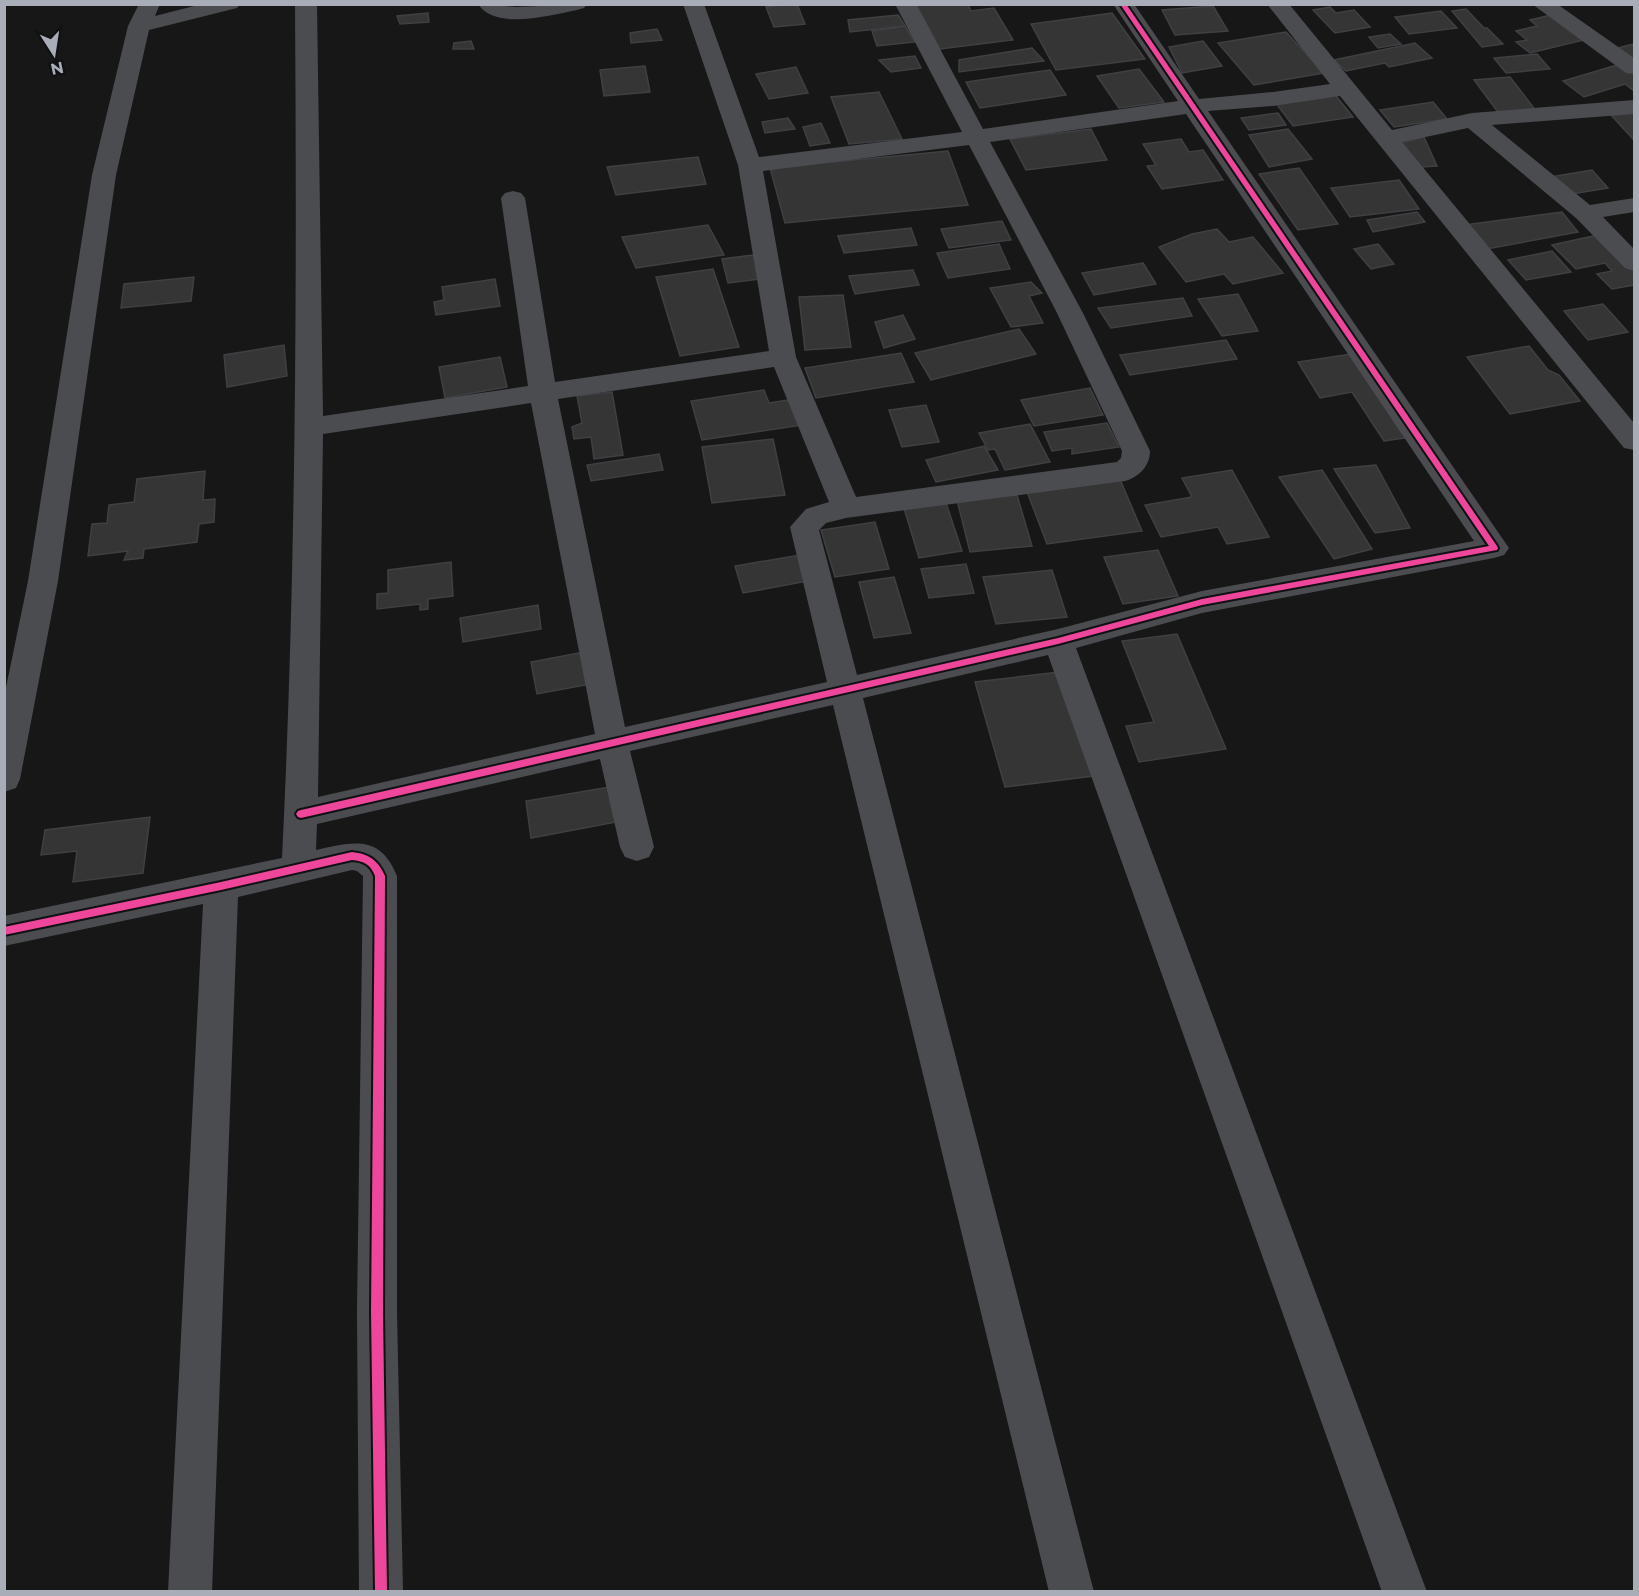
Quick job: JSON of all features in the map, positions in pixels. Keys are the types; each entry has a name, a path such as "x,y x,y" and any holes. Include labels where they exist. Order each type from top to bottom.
{"street":[{"path":"4,778 43,581 104,175 145,15 230,4"},
{"path":"298,868 309,619 310,427 306,4"},
{"path":"488,4 491,9 500,13 513,14 578,4"},
{"path":"693,4 750,165 783,357 846,508"},
{"path":"905,4 973,136 1070,313 1136,451 1137,458 1125,471 846,508 816,516 804,527 1072,1592"},
{"path":"301,814 1058,641 1202,602 1494,548 1123,4"},
{"path":"1277,4 1635,441"},
{"path":"1542,4 1635,68"},
{"path":"750,165 937,143 1192,106 1273,99 1346,87"},
{"path":"1387,138 1472,120 1635,106"},
{"path":"1472,120 1584,213 1635,263"},
{"path":"513,198 543,393 621,785 637,847"},
{"path":"1584,213 1635,205"},
{"path":"310,427 783,357"},
{"path":"1058,641 1405,1592"},
{"path":"4,931 222,886 352,856 364,856 376,865 380,876 377,1311 381,1592"},
{"path":"190,1592 222,886"}],"building":[{"path":"797,4 805,24 774,27 766,7"},
{"path":"916,4 968,4 971,11 994,8 1013,40 940,49"},
{"path":"1213,6 1228,31 1175,35 1162,10"},
{"path":"1330,7 1336,13 1354,10 1370,27 1335,33 1313,10"},
{"path":"1466,9 1503,44 1482,47 1452,11"},
{"path":"1441,11 1457,28 1409,34 1395,17"},
{"path":"428,13 429,22 400,24 397,16"},
{"path":"1112,13 1145,59 1056,70 1031,24"},
{"path":"898,15 905,26 850,32 848,20"},
{"path":"1551,15 1584,40 1530,53 1516,42 1527,40 1516,31 1537,26 1530,20"},
{"path":"905,26 915,42 877,46 872,31"},
{"path":"657,29 662,40 631,43 630,33"},
{"path":"1286,32 1324,73 1254,85 1218,43"},
{"path":"1390,34 1401,44 1378,48 1369,37"},
{"path":"471,41 474,49 453,49 454,43"},
{"path":"1203,41 1222,66 1182,73 1169,47"},
{"path":"1415,43 1432,58 1389,67 1385,63 1346,71 1334,60"},
{"path":"1634,44 1634,61 1617,48"},
{"path":"1032,48 1044,61 959,72 959,60"},
{"path":"1537,54 1550,69 1506,73 1494,58"},
{"path":"915,56 921,68 891,72 879,60"},
{"path":"1620,64 1634,74 1634,91 1625,84 1584,97 1563,81"},
{"path":"645,66 650,92 604,96 600,70"},
{"path":"796,67 808,93 769,99 756,74"},
{"path":"1139,69 1164,102 1119,108 1097,76"},
{"path":"1050,70 1066,95 980,108 966,82"},
{"path":"1510,77 1537,112 1500,115 1474,80"},
{"path":"1332,91 1353,117 1293,126 1273,99"},
{"path":"879,92 902,139 849,144 831,97"},
{"path":"1433,102 1447,119 1394,127 1380,110"},
{"path":"1634,112 1634,140 1611,115"},
{"path":"1278,113 1286,125 1249,130 1241,118"},
{"path":"788,118 795,129 765,133 762,122"},
{"path":"821,123 830,143 810,146 803,127"},
{"path":"1091,129 1107,160 1026,170 1010,139"},
{"path":"1288,129 1312,159 1269,167 1249,135"},
{"path":"1424,137 1437,166 1421,167 1401,143"},
{"path":"1181,139 1189,152 1203,150 1223,180 1162,189 1147,166 1156,165 1143,144"},
{"path":"948,151 968,205 785,223 770,168"},
{"path":"698,157 706,184 616,195 607,167"},
{"path":"1299,168 1338,224 1298,230 1259,174"},
{"path":"1592,170 1608,188 1566,195 1550,177"},
{"path":"1399,180 1419,209 1350,217 1331,188"},
{"path":"1417,212 1425,222 1373,232 1367,220"},
{"path":"1562,212 1578,232 1487,249 1464,225"},
{"path":"1002,221 1011,240 949,248 941,229"},
{"path":"708,225 724,255 636,268 622,237"},
{"path":"911,228 917,245 844,253 838,236"},
{"path":"1217,229 1229,242 1253,237 1283,273 1233,284 1224,274 1186,282 1159,247 1192,234"},
{"path":"1602,234 1634,266 1634,285 1612,289 1597,274 1612,271 1605,263 1576,269 1552,245"},
{"path":"999,244 1010,269 948,278 937,253"},
{"path":"1378,244 1394,264 1371,269 1354,249"},
{"path":"1552,251 1571,272 1526,280 1508,260"},
{"path":"761,254 769,278 728,283 722,259"},
{"path":"1143,263 1156,284 1094,295 1082,273"},
{"path":"713,269 739,347 680,356 656,277"},
{"path":"913,270 919,285 855,294 849,276"},
{"path":"194,277 191,301 121,308 124,284"},
{"path":"495,279 500,306 436,315 434,302 444,300 442,287"},
{"path":"1031,282 1042,293 1029,296 1043,323 1011,327 990,288"},
{"path":"1238,294 1258,331 1222,336 1198,299"},
{"path":"843,295 851,347 805,350 799,297"},
{"path":"1183,298 1192,316 1111,328 1098,308"},
{"path":"1603,304 1628,332 1588,340 1564,311"},
{"path":"903,315 915,339 884,348 875,322"},
{"path":"1019,329 1036,354 931,380 915,353"},
{"path":"1226,340 1237,359 1130,375 1120,355"},
{"path":"284,345 287,376 227,387 224,355"},
{"path":"1529,346 1548,370 1559,375 1580,401 1510,414 1467,357"},
{"path":"901,353 914,382 816,398 805,368"},
{"path":"1351,354 1405,438 1384,441 1352,392 1320,398 1298,362"},
{"path":"500,357 507,387 445,398 439,367"},
{"path":"1090,388 1103,415 1034,426 1021,400"},
{"path":"764,390 769,403 794,399 803,425 702,440 691,401"},
{"path":"612,392 623,455 594,459 591,437 574,439 572,427 582,423 577,396"},
{"path":"926,405 939,442 902,447 889,410"},
{"path":"1107,423 1119,447 1072,454 1072,448 1052,451 1044,432"},
{"path":"1030,424 1050,462 1005,470 995,449 988,450 979,433"},
{"path":"773,439 785,495 712,503 702,447"},
{"path":"984,446 998,470 936,482 926,460"},
{"path":"659,454 663,470 591,481 587,465"},
{"path":"1376,465 1410,528 1375,533 1334,469"},
{"path":"1232,470 1269,537 1227,544 1218,527 1161,537 1145,505 1192,497 1182,478"},
{"path":"1322,470 1372,549 1334,559 1279,477"},
{"path":"205,471 203,500 215,499 214,522 199,524 197,542 144,549 143,558 124,560 128,551 88,556 92,524 107,523 109,505 134,502 137,479"},
{"path":"1119,477 1142,531 1047,544 1026,489"},
{"path":"1017,495 1032,546 970,552 957,500"},
{"path":"945,500 962,551 919,558 903,505"},
{"path":"875,522 889,569 835,577 821,530"},
{"path":"1158,550 1178,596 1123,604 1104,557"},
{"path":"800,555 808,581 743,593 735,566"},
{"path":"451,562 453,596 428,599 428,609 420,610 420,604 377,609 377,594 388,593 388,570"},
{"path":"966,564 974,593 929,598 921,569"},
{"path":"1052,570 1067,617 996,624 983,577"},
{"path":"894,577 911,633 874,638 859,582"},
{"path":"538,605 541,629 463,642 460,618"},
{"path":"1177,634 1226,749 1139,762 1126,726 1154,722 1122,641"},
{"path":"594,650 602,682 537,694 531,662"},
{"path":"1059,672 1093,776 1005,787 975,682"},
{"path":"621,785 627,820 531,838 526,801"},
{"path":"150,817 143,873 73,882 77,851 41,855 45,830"}],"cycle path":[{"path":"301,814 1058,641 1202,602 1494,548 1123,4"},
{"path":"4,931 352,856 367,859 376,867 380,876 377,1312 381,1592"}]}
